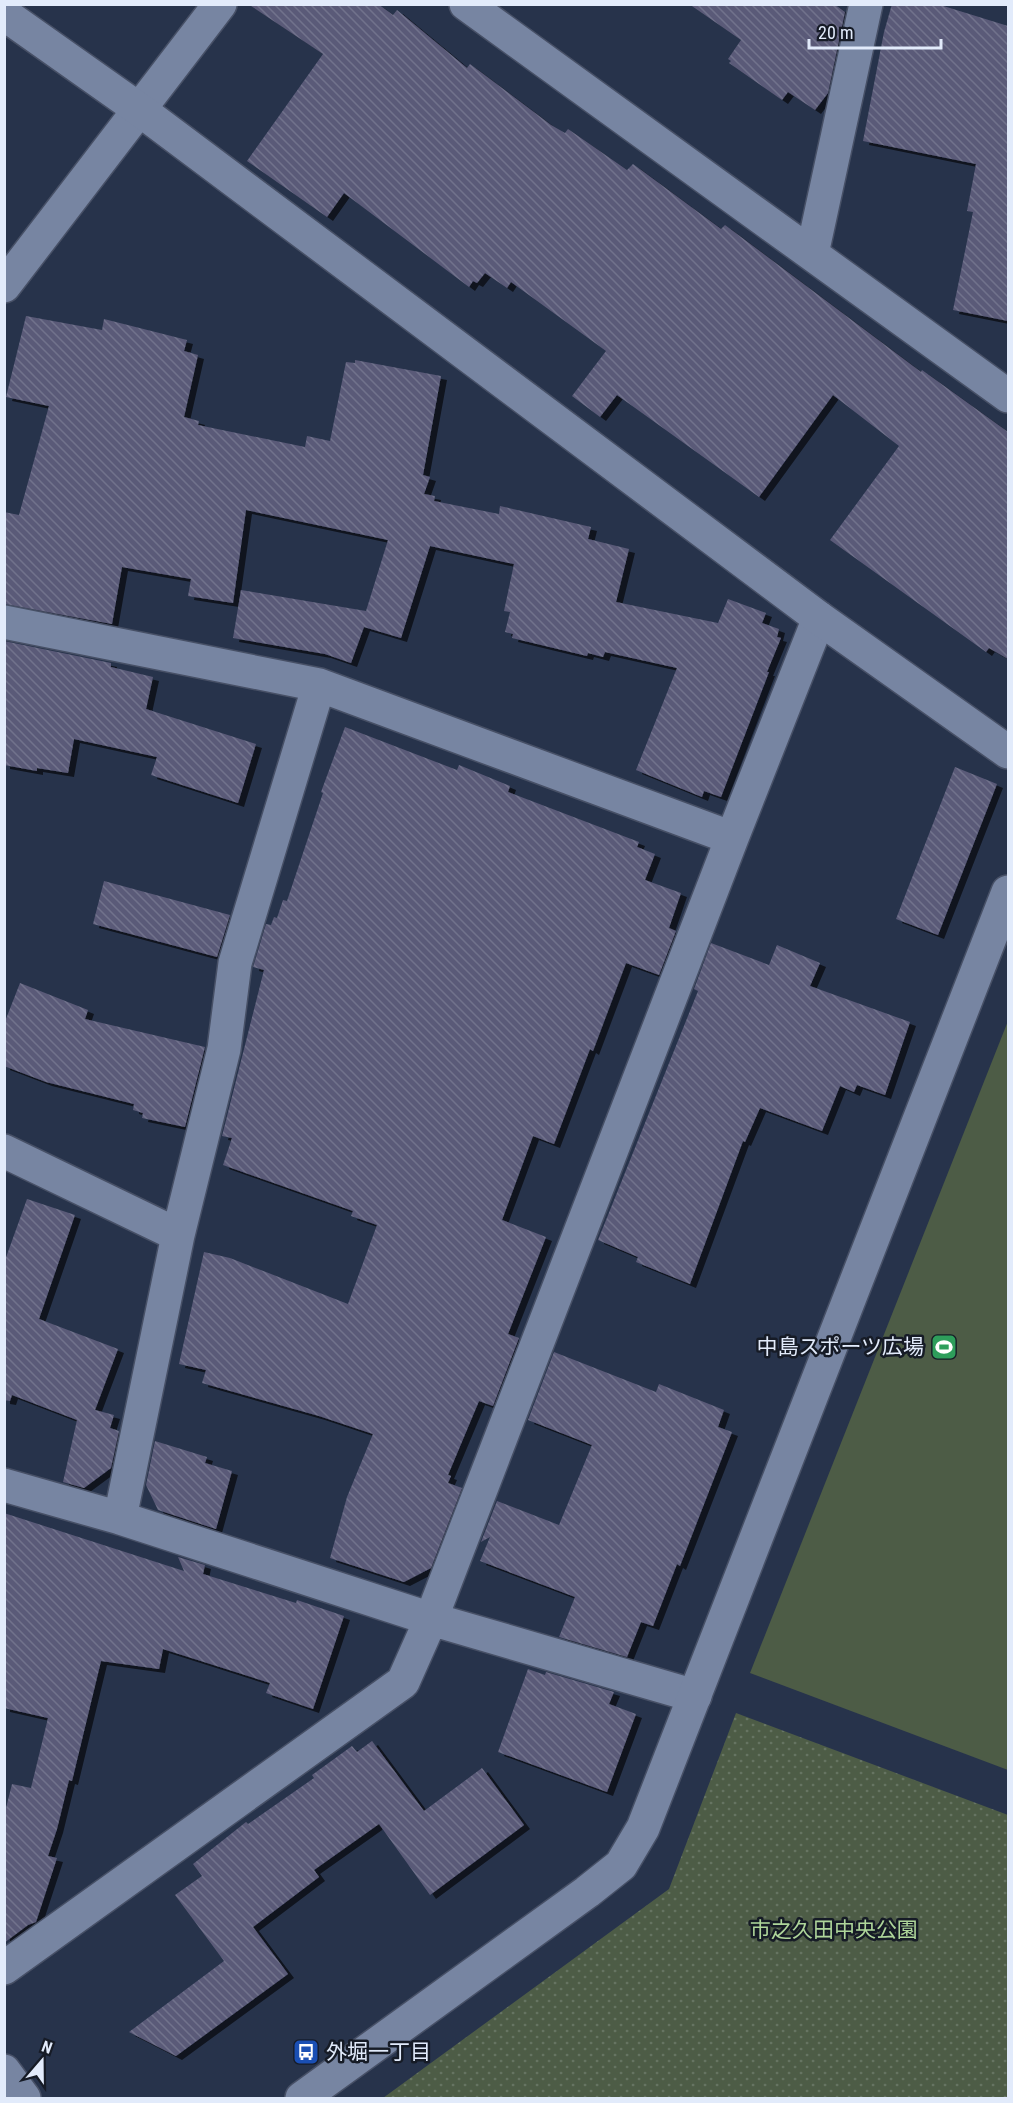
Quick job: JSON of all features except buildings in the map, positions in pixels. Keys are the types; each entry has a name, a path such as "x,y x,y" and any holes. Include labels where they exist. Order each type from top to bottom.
{"street":[{"path":"4,286 220,4"},
{"path":"466,4 1008,396"},
{"path":"812,254 866,4"},
{"path":"4,14 140,110 819,618 1008,752"},
{"path":"4,1968 403,1682 431,1619 819,618"},
{"path":"4,622 319,684 732,838"},
{"path":"120,1518 178,1235 224,1049 235,963 319,684"},
{"path":"302,2098 587,1892 621,1864 643,1828 1008,892"},
{"path":"4,1151 178,1235"},
{"path":"4,1485 120,1518 431,1619 695,1696"},
{"path":"4,2071 24,2098"}],"green space":[{"name":"中島スポーツ広場","path":"1008,1021 1008,1770 750,1673"},
{"name":"市之久田中央公園","path":"736,1713 1008,1815 1008,2098 383,2098 669,1889"}],"place":[{"name":"中島スポーツ広場","path":"944,1347"},
{"name":"外堀一丁目","path":"306,2052"}]}
